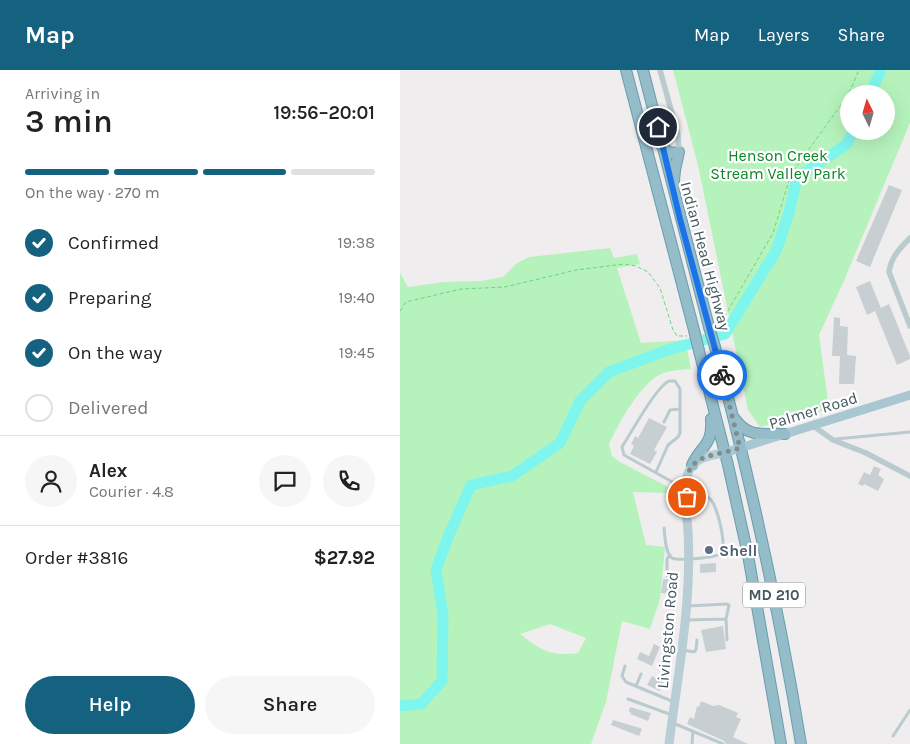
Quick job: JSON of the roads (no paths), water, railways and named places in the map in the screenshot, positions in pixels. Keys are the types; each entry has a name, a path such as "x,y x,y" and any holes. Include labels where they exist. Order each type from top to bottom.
{"highway":[{"name":"Indian Head Highway","path":"626,70 690,333 698,351 710,393 748,554 781,744"},
{"name":"Indian Head Highway","path":"643,70 674,194 714,327 715,347 734,418 784,645 801,744"},
{"path":"662,146 670,153 679,152 675,170 674,194"},
{"path":"692,465 711,436 710,393"},
{"path":"734,418 741,428 749,433 785,434"}],"main road":[{"name":"Palmer Road","path":"724,453 910,395"},
{"path":"692,465 711,455 724,453"},
{"name":"Livingston Road","path":"669,744 688,606 686,476 692,465"}],"street":[{"path":"660,70 678,134 679,152"},
{"path":"910,238 894,256 889,272 910,326"},
{"path":"812,426 833,440 866,453 910,476"}],"lane":[{"path":"656,472 668,445 680,433 680,389 675,381 665,383 637,423 622,447 624,455 686,490 711,499 724,543 722,552 718,556 677,559 670,555"},
{"path":"664,422 670,410 680,409"},
{"path":"833,440 910,432"},
{"path":"664,528 670,555 667,559 667,576"},
{"path":"688,606 728,604 726,619 727,640"},
{"path":"686,620 726,619"},
{"path":"683,650 694,652 697,640"},
{"path":"625,666 622,676 626,682 675,702"},
{"path":"636,686 641,674"},
{"path":"628,699 664,714 692,730 723,744"},
{"path":"893,736 910,710"},
{"path":"692,730 692,744"}],"waterway":[{"path":"874,85 881,70"},
{"path":"400,706 421,704 442,681 443,615 436,570 471,485 512,476 560,443 580,401 609,372 668,350 725,334 776,251 789,213 797,178 847,144 849,140"}],"place":[{"name":"Shell","path":"709,550"}],"park label":[{"name":"Henson Creek Stream Valley Park","path":"778,164"}]}
